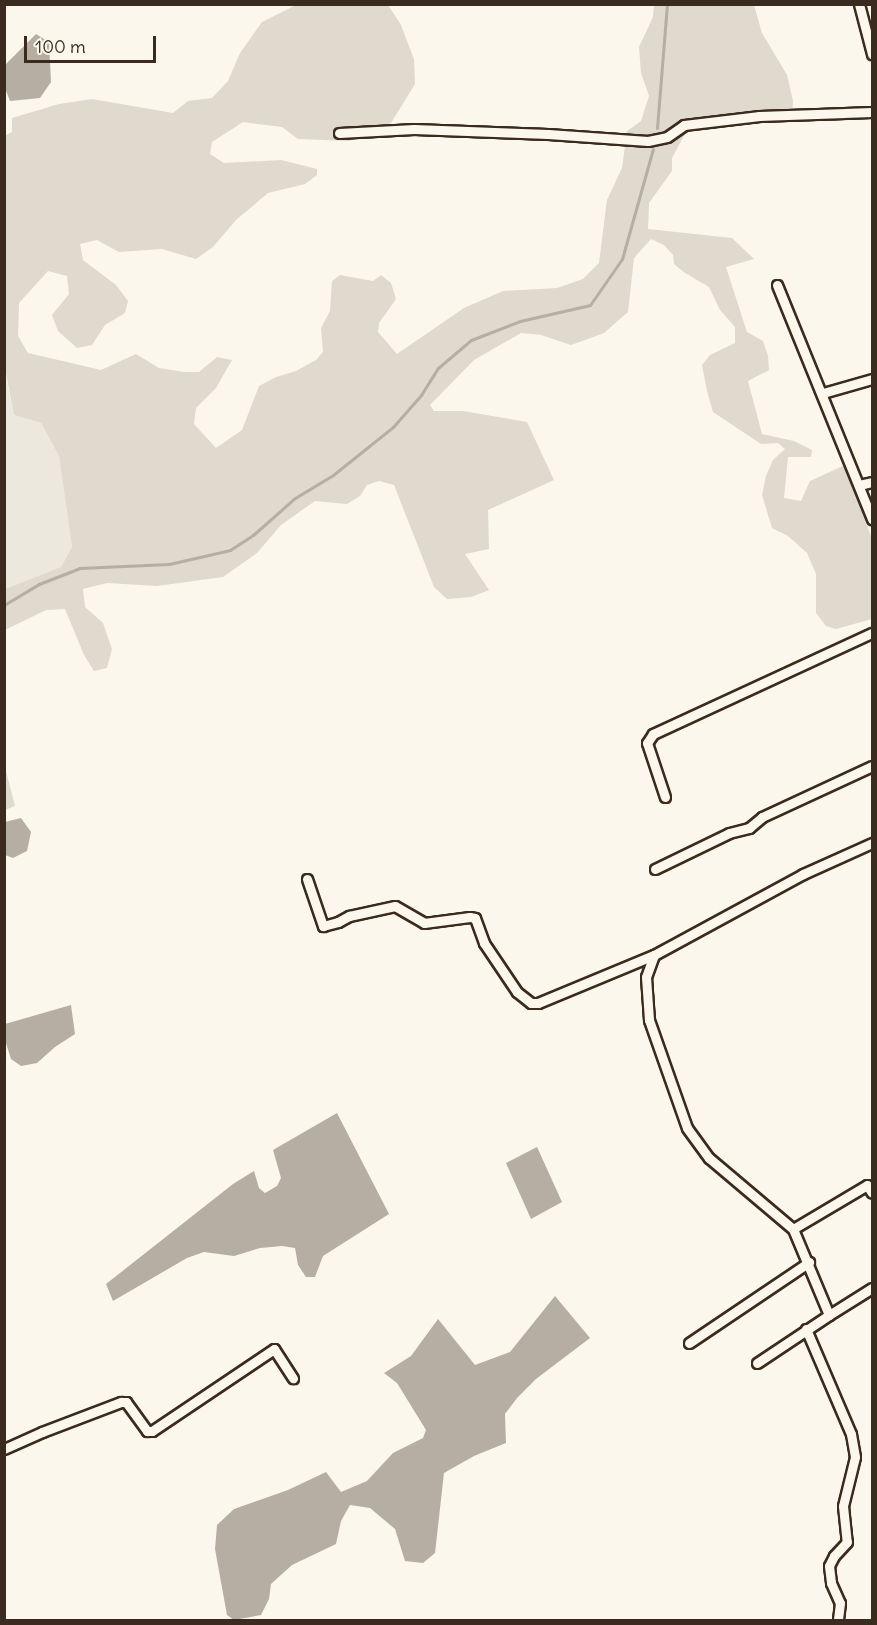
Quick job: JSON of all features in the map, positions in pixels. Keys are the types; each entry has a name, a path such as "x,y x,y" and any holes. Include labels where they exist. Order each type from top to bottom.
{"street":[{"path":"859,4 873,54"},
{"path":"339,133 414,129 548,134 648,141 667,136 684,125 759,116 873,112"},
{"path":"777,285 873,519"},
{"path":"823,393 873,379"},
{"path":"859,485 873,482"},
{"path":"665,797 647,743 653,734 873,633"},
{"path":"655,869 729,833 749,828 762,817 873,766"},
{"path":"306,879 322,926 339,922 349,916 395,906 424,923 475,918 484,943 517,992 531,1003 538,1003 654,955 803,874 873,843"},
{"path":"654,955 646,977 649,1020 687,1128 709,1158 793,1228 829,1315"},
{"path":"793,1228 871,1186"},
{"path":"689,1343 809,1262"},
{"path":"757,1363 806,1329 873,1288"},
{"path":"806,1329 851,1434 855,1457 844,1497 847,1542 834,1556 829,1566 831,1583 840,1603 838,1620"},
{"path":"4,1449 121,1402 126,1402 147,1431 152,1431 274,1349 293,1378"}],"shaded area":[{"path":"296,5 388,5 401,25 414,59 415,84 391,123 349,141 298,139 282,127 243,122 212,142 210,154 224,163 281,160 317,169 317,175 305,184 268,193 236,220 213,247 196,259 162,249 119,252 97,240 80,244 83,260 116,285 128,301 125,313 105,325 92,345 77,348 58,331 52,315 69,294 67,276 48,271 19,303 18,336 28,353 101,370 136,354 159,368 184,372 199,372 217,357 232,360 216,388 196,408 194,424 216,448 242,430 259,386 276,377 296,371 316,360 323,352 321,328 330,311 332,281 340,275 373,281 381,275 391,283 396,299 379,323 378,332 397,354 464,308 503,291 557,288 583,279 599,263 607,200 622,168 627,131 641,121 649,96 641,73 639,47 653,17 654,5 754,5 762,33 787,75 793,101 792,120 687,130 672,158 672,171 649,203 648,229 732,238 754,259 726,267 747,332 763,341 768,356 769,370 748,381 762,434 794,441 812,450 811,457 788,457 784,498 801,501 810,481 845,465 872,539 872,619 836,629 826,626 816,613 816,574 807,553 788,536 772,528 762,495 766,476 773,460 785,449 778,443 761,444 713,412 707,391 702,365 710,355 735,343 735,327 720,310 709,287 674,264 673,255 664,245 651,239 634,258 628,312 604,333 571,345 541,335 521,333 474,360 430,405 434,411 463,411 527,422 554,480 488,510 489,549 465,554 489,590 471,597 447,599 434,587 394,485 379,481 367,485 360,496 347,504 315,501 281,525 257,553 223,577 157,586 107,583 83,589 85,607 103,623 112,649 107,668 94,671 84,655 65,609 46,610 5,630 5,589 61,567 72,547 59,456 41,423 14,415 5,368 4,136 12,132 12,118 59,104 92,99 173,113 188,101 212,98 228,81 240,53 262,22"},
{"path":"36,34 49,42 51,82 40,98 10,101 5,88 5,65"},
{"path":"4,368 14,415 41,423 59,456 72,547 61,567 5,589"},
{"path":"5,767 15,806 4,810"},
{"path":"21,818 31,832 27,851 13,858 5,855 5,822"},
{"path":"71,1005 75,1034 37,1063 21,1066 11,1059 5,1040 5,1024"},
{"path":"337,1113 389,1214 323,1256 315,1277 306,1277 298,1265 295,1248 282,1246 260,1248 234,1256 204,1252 187,1258 113,1301 106,1284 233,1184 254,1171 259,1188 265,1193 277,1186 281,1178 273,1150"},
{"path":"537,1147 562,1202 531,1219 506,1163"},
{"path":"555,1296 590,1338 536,1379 517,1398 505,1414 506,1443 474,1456 444,1473 435,1553 423,1563 405,1561 395,1529 370,1508 350,1505 341,1521 336,1544 292,1565 271,1584 269,1599 261,1615 234,1620 227,1615 215,1549 217,1525 234,1509 288,1490 326,1472 341,1492 367,1481 393,1453 423,1438 426,1430 397,1383 384,1373 411,1356 438,1319 475,1365 510,1352"}],"waterway":[{"path":"657,128 667,4"},
{"path":"4,605 39,584 80,568 169,564 230,550 253,535 295,498 333,475 393,427 421,395 438,368 471,340 520,321 590,305 622,259 653,149"}]}
